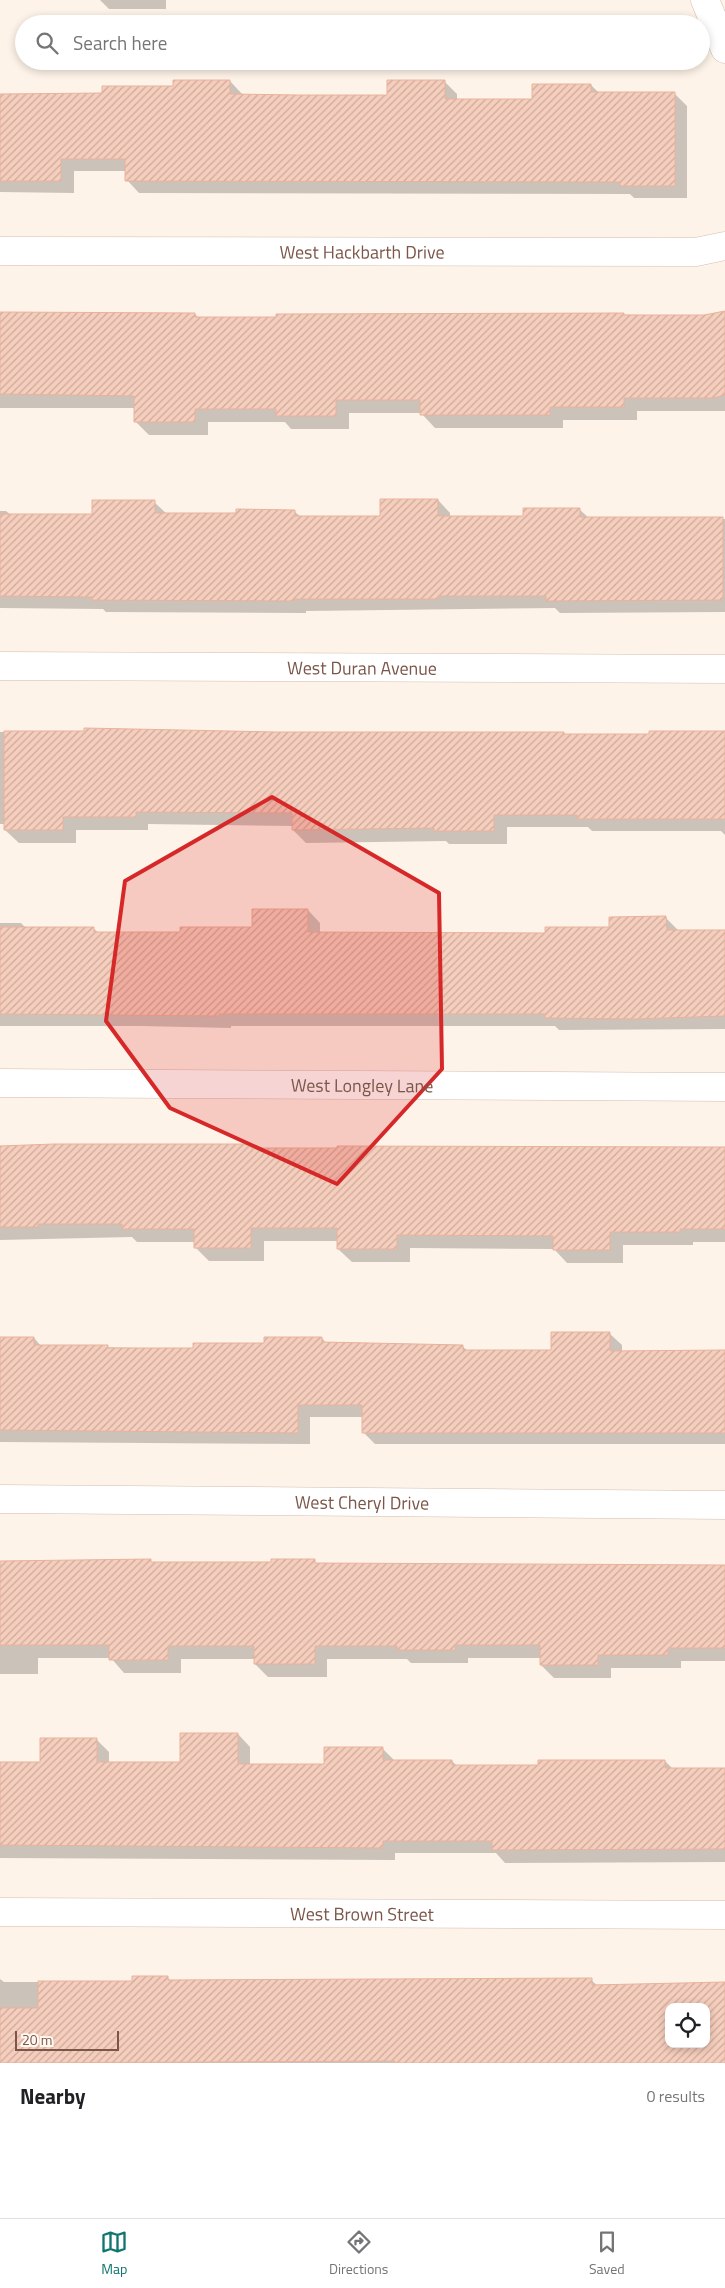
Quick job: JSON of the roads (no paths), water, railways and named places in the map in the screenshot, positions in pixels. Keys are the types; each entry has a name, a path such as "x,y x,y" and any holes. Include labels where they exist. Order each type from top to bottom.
{"street":[{"path":"705,0 725,49"},
{"name":"West Hackbarth Drive","path":"0,251 696,252 725,246"},
{"name":"West Duran Avenue","path":"0,666 725,669"},
{"name":"West Longley Lane","path":"0,1083 725,1088"},
{"name":"West Cheryl Drive","path":"0,1499 725,1505"},
{"name":"West Brown Street","path":"0,1912 725,1915"}]}
